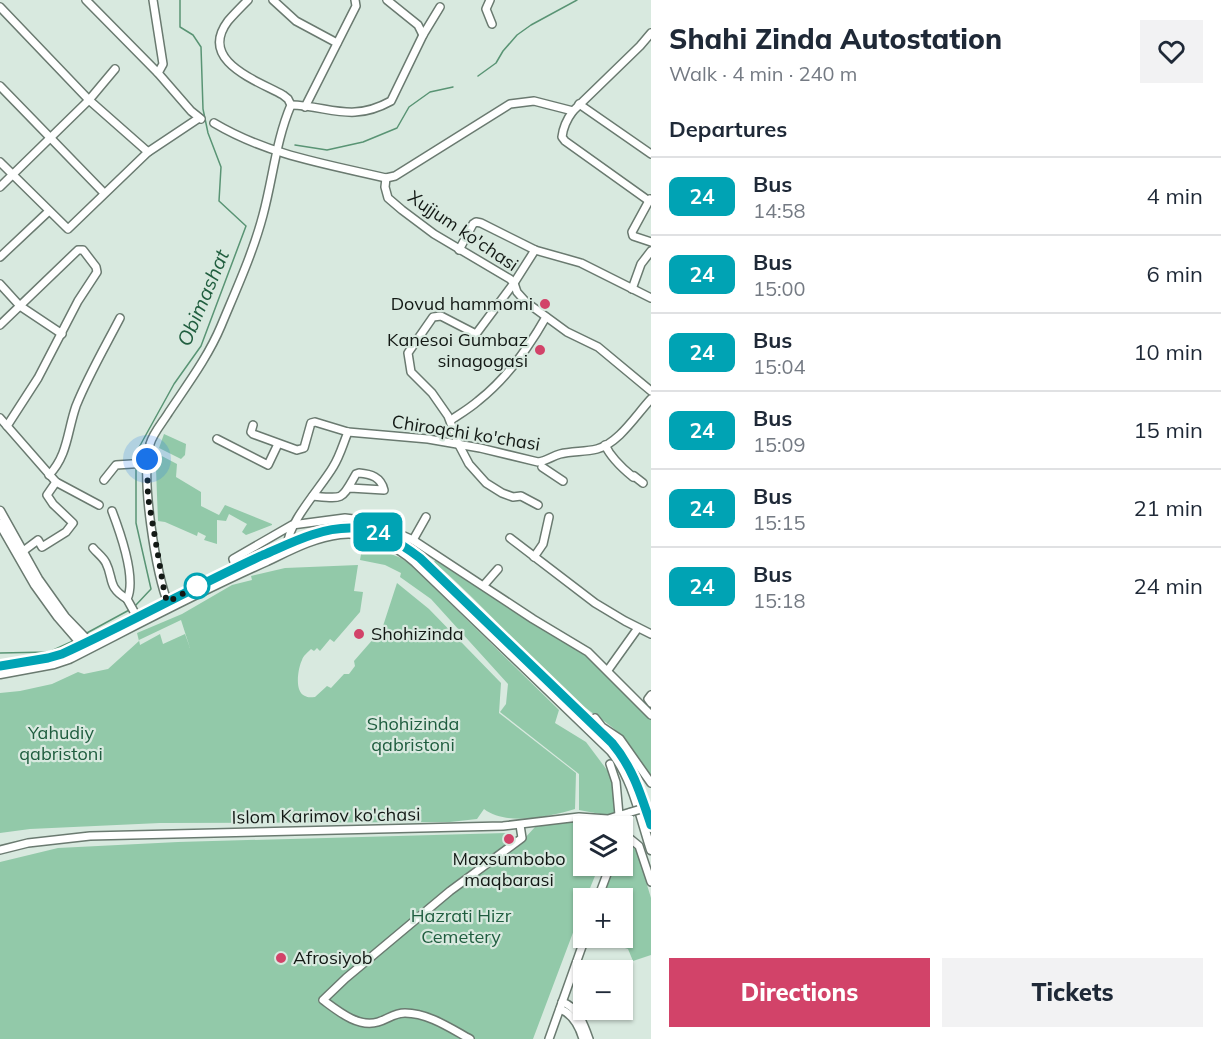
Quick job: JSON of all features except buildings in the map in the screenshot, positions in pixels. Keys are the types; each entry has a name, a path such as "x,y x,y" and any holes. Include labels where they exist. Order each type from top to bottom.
{"main road":[{"path":"0,511 22,552 65,617 88,645"},
{"path":"0,524 35,585 58,617 88,645"},
{"path":"0,666 48,658 88,645 136,614 169,605 236,567 324,531 359,528 375,531 392,539 420,558 612,743 623,756 633,774 651,825"},
{"path":"0,674 54,664 169,605 304,544 340,534 363,535 391,546 415,562 611,751 632,788 651,850"}],"street":[{"path":"0,162 68,229 148,152 200,118 86,0"},
{"path":"153,0 163,64 159,73"},
{"path":"169,605 158,566 151,524 147,464 150,442 220,329 257,236 270,190 279,139 291,105 283,95 233,68 221,53 220,44 224,27 248,0"},
{"path":"273,0 296,21 337,43"},
{"path":"305,107 356,6 355,0"},
{"path":"387,0 418,25 423,35"},
{"path":"490,0 486,9 492,24"},
{"path":"0,7 89,100 148,152"},
{"path":"291,105 354,114 391,101 423,35 440,7"},
{"path":"651,33 573,111 567,119 562,137 650,200 632,232 633,236 651,242"},
{"path":"0,187 89,100 115,69"},
{"path":"0,86 104,193"},
{"path":"214,123 240,138 277,152 386,178 395,177 510,104 534,101 573,111"},
{"path":"579,104 651,154"},
{"name":"Xujjum ko'chasi","path":"386,178 385,187 388,198 434,234 501,273 514,283 517,292 526,303 567,332 598,347 651,391"},
{"path":"0,257 49,211"},
{"path":"459,250 476,222 535,250 582,263 651,298"},
{"path":"0,325 78,250 83,250 96,267 96,272 38,378 7,426"},
{"path":"535,250 476,334 441,316 433,317 408,353 411,372 432,393 451,420 459,445 469,464 486,483 502,493 513,497 521,496 538,505"},
{"path":"632,289 641,264 651,251"},
{"path":"0,284 20,306 62,333"},
{"path":"451,420 478,402 499,381 525,349 546,317"},
{"path":"49,475 59,465 80,398 120,318"},
{"name":"Chiroqchi ko'chasi","path":"278,444 302,450 313,422 348,432 428,439 545,462 561,454 597,449 605,445 618,435 651,399"},
{"path":"0,418 56,482 99,505"},
{"path":"217,439 268,465 278,444 253,435 251,432 253,425"},
{"path":"288,544 292,525 334,466 348,432"},
{"path":"605,445 609,454 633,477 643,483"},
{"path":"104,480 116,465 147,464"},
{"path":"542,468 563,482"},
{"path":"314,496 340,497 350,488 356,474 362,473 378,478 384,490 350,488"},
{"path":"22,552 38,540 42,547 66,532 73,523 47,495 56,482"},
{"path":"112,511 122,537 130,582 128,601"},
{"path":"413,540 426,517"},
{"path":"534,557 543,544 549,517"},
{"path":"236,567 233,559 292,525 336,519 362,520 377,524 413,540 533,619 588,652 651,715"},
{"path":"510,538 595,603 651,634"},
{"path":"93,548 106,564 108,575 118,594 128,601 136,614"},
{"path":"252,548 257,558"},
{"path":"484,585 498,569"},
{"path":"608,670 638,628"},
{"path":"651,695 648,699 651,703"},
{"path":"595,718 602,727 625,744 651,783"},
{"path":"610,764 615,775 619,816"},
{"name":"Islom Karimov ko'chasi","path":"619,816 651,806"},
{"name":"Islom Karimov ko'chasi","path":"0,850 48,840 90,836 463,828 520,825 573,818"},
{"path":"470,1039 443,1024 407,1013 395,1014 380,1022 359,1022 339,1012 323,1000 450,891 522,838 520,825"},
{"path":"633,841 641,850 651,882"},
{"path":"549,1039 581,948"},
{"path":"562,1003 578,1024 584,1039"},
{"path":"562,1003 569,1004 579,1016 590,1039"}],"green space":[{"path":"164,434 186,444 185,455 181,459 159,448"},
{"path":"158,454 177,464 176,477 201,492 201,506 219,515 225,505 272,525 246,535 242,532 247,524 229,514 226,521 217,520 217,544 204,540 206,536 198,532 197,536 158,521 156,469"},
{"path":"363,543 401,558 412,566 559,710 555,723 586,742 610,774 613,781 616,812 611,816 579,810 579,774 500,712 506,704 508,684 431,599 400,577 401,573 385,565 360,560"},
{"path":"438,556 584,652 651,718 651,776 625,739 550,677 434,562"},
{"name":"Shohizinda qabristoni","path":"358,565 354,591 363,592 360,612 334,642 330,639 320,651 317,648 314,651 311,649 303,657 298,680 302,694 315,697 327,686 331,688 344,674 349,674 355,666 354,661 382,629 397,583 429,609 501,683 499,713 576,773 575,809 553,815 516,819 493,814 484,809 477,819 450,822 160,823 30,829 0,833 0,693 52,684 78,672 84,674 108,669 139,641 137,633 182,614 232,585 252,580 251,576 285,568","holes":["181,620 190,648 185,634 163,644 160,634 140,645 139,640"]},
{"name":"Hazrati Hizr Cemetery","path":"573,820 573,876 595,876 590,888 573,888 573,933 533,1039 0,1039 0,862 58,848 178,842 506,833 524,839 535,827"},
{"path":"633,847 637,852 651,898 651,955 633,961 628,949 625,948 633,948 633,888 605,888 610,876 633,876"}],"waterway":[{"name":"Obimashat","path":"136,461 137,451 174,384 201,346 246,226 219,201 221,167 208,133 203,109 201,47 193,35 180,27 180,0"},
{"path":"478,76 496,63 517,35 577,0"},
{"path":"295,145 327,150 363,142 397,128 409,107 430,92 453,87"},
{"name":"Obimashat","path":"135,606 151,589 136,523 136,466"},
{"name":"Obimashat","path":"85,634 131,609"},
{"name":"Obimashat","path":"0,653 49,652 73,641"}],"bus line":[{"name":"24","path":"0,666 62,654 236,567 315,534 332,529 350,528 375,531 399,543 420,558 612,743 623,756 638,784 651,825"}],"place":[{"name":"Dovud hammomi","path":"545,304"},
{"name":"Kanesoi Gumbaz sinagogasi","path":"540,350"},
{"name":"Shohizinda","path":"359,634"},
{"name":"Maxsumbobo maqbarasi","path":"509,839"},
{"name":"Afrosiyob","path":"281,958"}],"route":[{"path":"147,459 148,497 158,566 165,596 168,602 197,586"}],"park label":[{"name":"Yahudiy qabristoni","path":"61,743"}]}
